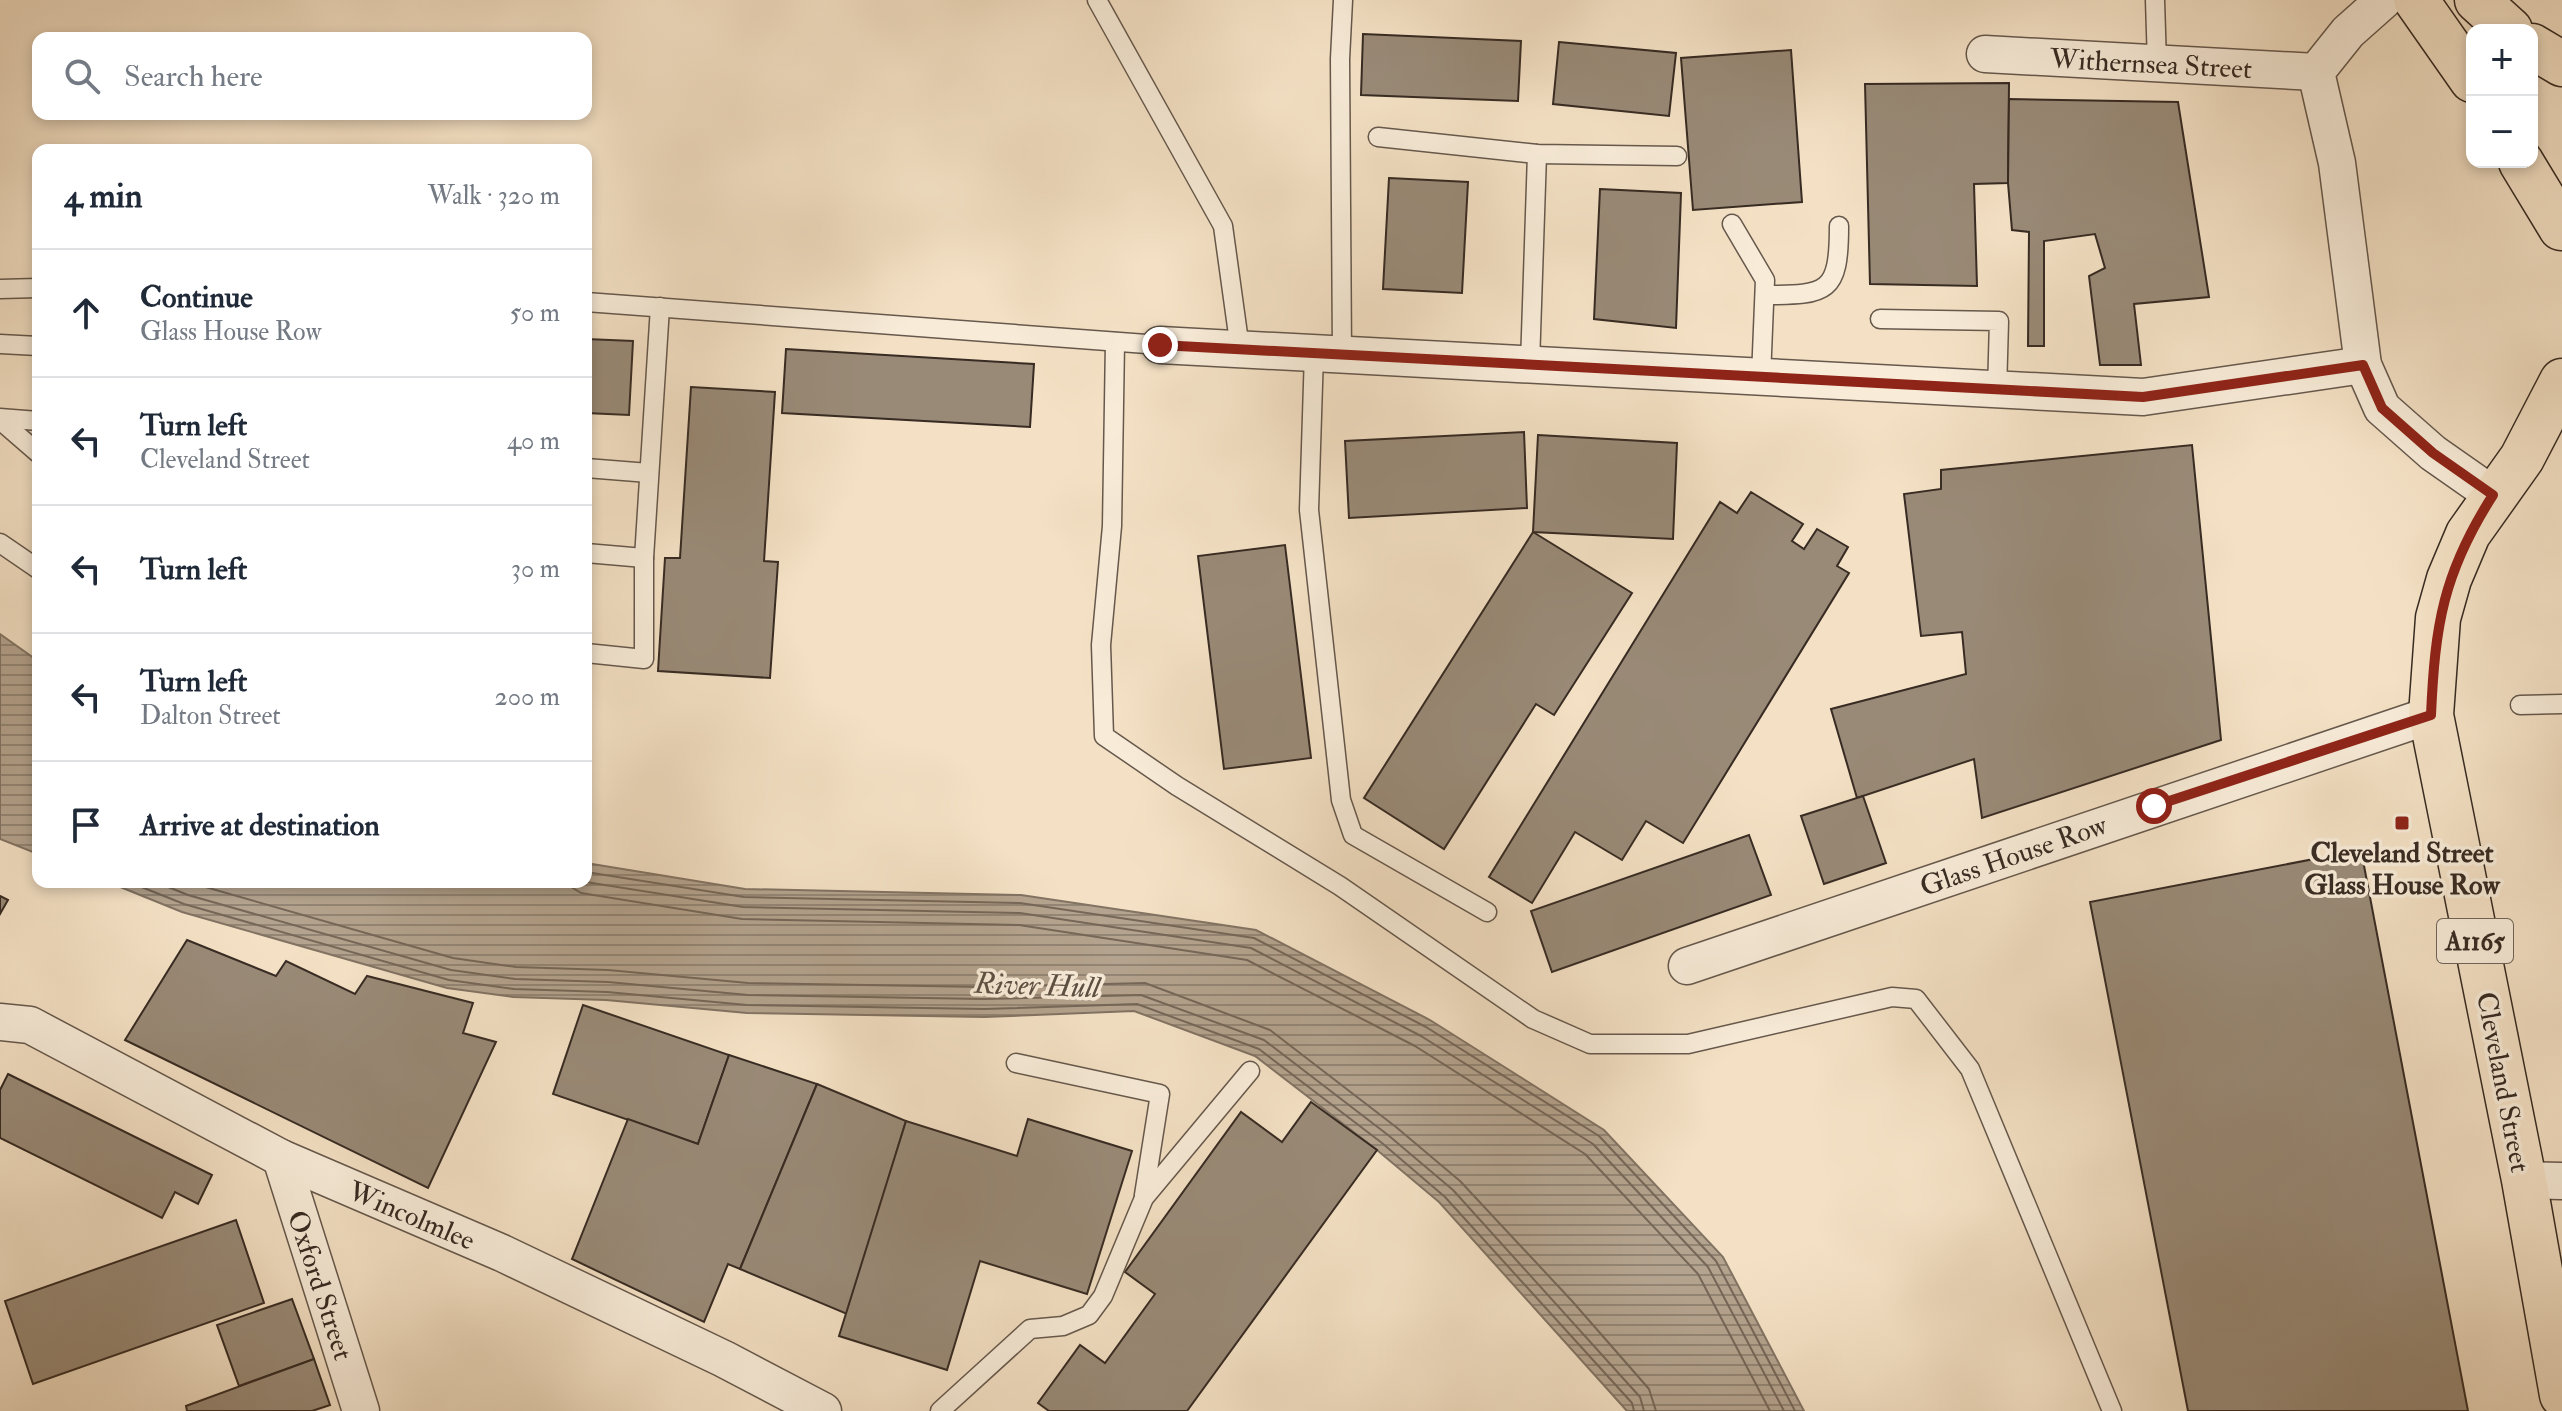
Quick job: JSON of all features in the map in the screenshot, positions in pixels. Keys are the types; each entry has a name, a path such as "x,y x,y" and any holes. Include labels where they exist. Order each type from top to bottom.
{"main road":[{"path":"2416,0 2466,71"},
{"path":"2477,0 2503,24"},
{"path":"2538,50 2562,64"},
{"path":"2525,168 2562,231"},
{"path":"2562,220 2562,231"},
{"name":"Cleveland Street","path":"2562,381 2522,458 2468,534 2449,579 2438,618 2431,715 2543,1180 2562,1395"},
{"name":"Cleveland Street","path":"2522,458 2562,433"}],"street":[{"path":"2384,0 2348,32 2316,72 2337,163 2363,365 2382,408 2433,453 2493,495"},
{"name":"Withernsea Street","path":"1985,54 2316,72"},
{"path":"1160,345 1997,392 2143,397 2363,365"},
{"name":"Glass House Row","path":"1687,966 2431,715"},
{"name":"Wincolmlee","path":"0,1022 30,1025 281,1158 502,1253 724,1359 823,1411"},
{"name":"Oxford Street","path":"281,1158 361,1411"}],"lane":[{"path":"1097,0 1223,226 1240,349"},
{"path":"1343,0 1328,354 1309,510 1341,800 1353,835 1487,912"},
{"path":"2155,0 2157,64"},
{"path":"1378,137 1537,154 1677,156"},
{"path":"1530,364 1537,154"},
{"path":"1732,224 1765,280 1761,377"},
{"path":"1765,295 1810,295 1826,286 1839,265 1839,226"},
{"path":"0,289 32,288"},
{"path":"592,302 1160,345"},
{"path":"592,654 644,659 644,558 660,307"},
{"path":"1880,319 1999,321 1997,392"},
{"path":"1115,342 1112,526 1101,645 1104,736 1177,786 1340,886 1533,1019 1590,1044 1688,1044 1892,997 1916,999 1970,1069 2112,1411"},
{"path":"0,344 32,346"},
{"path":"0,419 32,421"},
{"path":"0,419 32,448"},
{"path":"592,468 649,473"},
{"path":"0,543 32,565"},
{"path":"592,554 644,558"},
{"path":"2520,705 2562,704"},
{"path":"940,1411 1030,1329 1063,1326 1089,1315 1103,1296 1144,1198 1160,1094 1016,1063"},
{"path":"1144,1198 1250,1071"}],"water":[{"path":"0,634 32,657 32,852 0,839"},
{"name":"River Hull","path":"592,864 745,889 1021,895 1256,930 1430,1020 1604,1130 1723,1257 1804,1411 1627,1411 1439,1202 1377,1150 1255,1056 1134,1011 984,1017 747,1013 606,1000 513,997 447,988 182,912 123,888 592,888"}],"building":[{"path":"1363,34 1521,41 1518,101 1361,95"},
{"path":"1559,42 1676,53 1669,116 1553,104"},
{"path":"1791,50 1802,202 1693,210 1681,58"},
{"path":"2009,83 2008,183 1974,184 1977,286 1870,284 1865,84"},
{"path":"2009,99 2178,102 2209,297 2134,304 2141,365 2100,365 2089,276 2105,268 2095,234 2044,241 2044,346 2028,346 2029,232 2012,230 2008,183"},
{"path":"1389,178 1468,182 1462,293 1383,289"},
{"path":"1600,189 1681,193 1676,328 1594,319"},
{"path":"592,339 633,341 629,415 592,413"},
{"path":"786,349 1034,364 1030,427 782,413"},
{"path":"691,387 775,392 764,561 778,562 770,678 658,671 665,558 680,558"},
{"path":"1524,432 1527,508 1349,518 1345,441"},
{"path":"1538,435 1677,443 1673,539 1533,532"},
{"path":"2192,445 2221,740 1982,818 1974,759 1857,798 1831,709 1966,674 1962,632 1921,636 1904,494 1941,489 1941,470"},
{"path":"1751,492 1803,524 1792,541 1804,549 1817,529 1848,547 1837,566 1849,573 1683,843 1646,821 1622,860 1575,832 1532,903 1489,877 1720,502 1737,513"},
{"path":"1533,532 1632,593 1554,715 1536,704 1444,849 1364,798"},
{"path":"1285,545 1311,758 1224,769 1198,556"},
{"path":"1863,796 1886,863 1824,884 1801,816"},
{"path":"1749,835 1771,895 1552,972 1531,911"},
{"path":"2361,850 2468,1411 2188,1411 2090,902"},
{"path":"0,896 8,900 0,914"},
{"path":"187,940 276,976 286,961 355,994 367,976 473,1003 463,1033 496,1042 428,1188 125,1040"},
{"path":"583,1005 729,1055 698,1144 553,1094"},
{"path":"729,1055 817,1084 740,1269 728,1264 704,1322 572,1259 628,1119 698,1144"},
{"path":"8,1074 212,1175 198,1204 175,1192 162,1218 0,1138 0,1090"},
{"path":"817,1084 906,1121 847,1314 740,1269"},
{"path":"1311,1102 1377,1150 1187,1411 1049,1411 1038,1403 1080,1345 1105,1363 1155,1294 1125,1272 1241,1112 1282,1142"},
{"path":"1028,1119 1132,1151 1087,1294 980,1261 947,1370 839,1336 906,1121 1017,1156"},
{"path":"236,1220 264,1303 33,1384 5,1301"},
{"path":"292,1299 314,1359 239,1386 217,1325"},
{"path":"314,1359 330,1405 312,1411 187,1411 186,1406"}],"place":[{"name":"Cleveland Street Glass House Row","path":"2402,823"}],"route":[{"path":"1160,345 1584,365 1954,390 2143,397 2363,365 2382,408 2433,453 2493,495 2468,534 2449,579 2438,618 2431,715 2154,806"}]}
